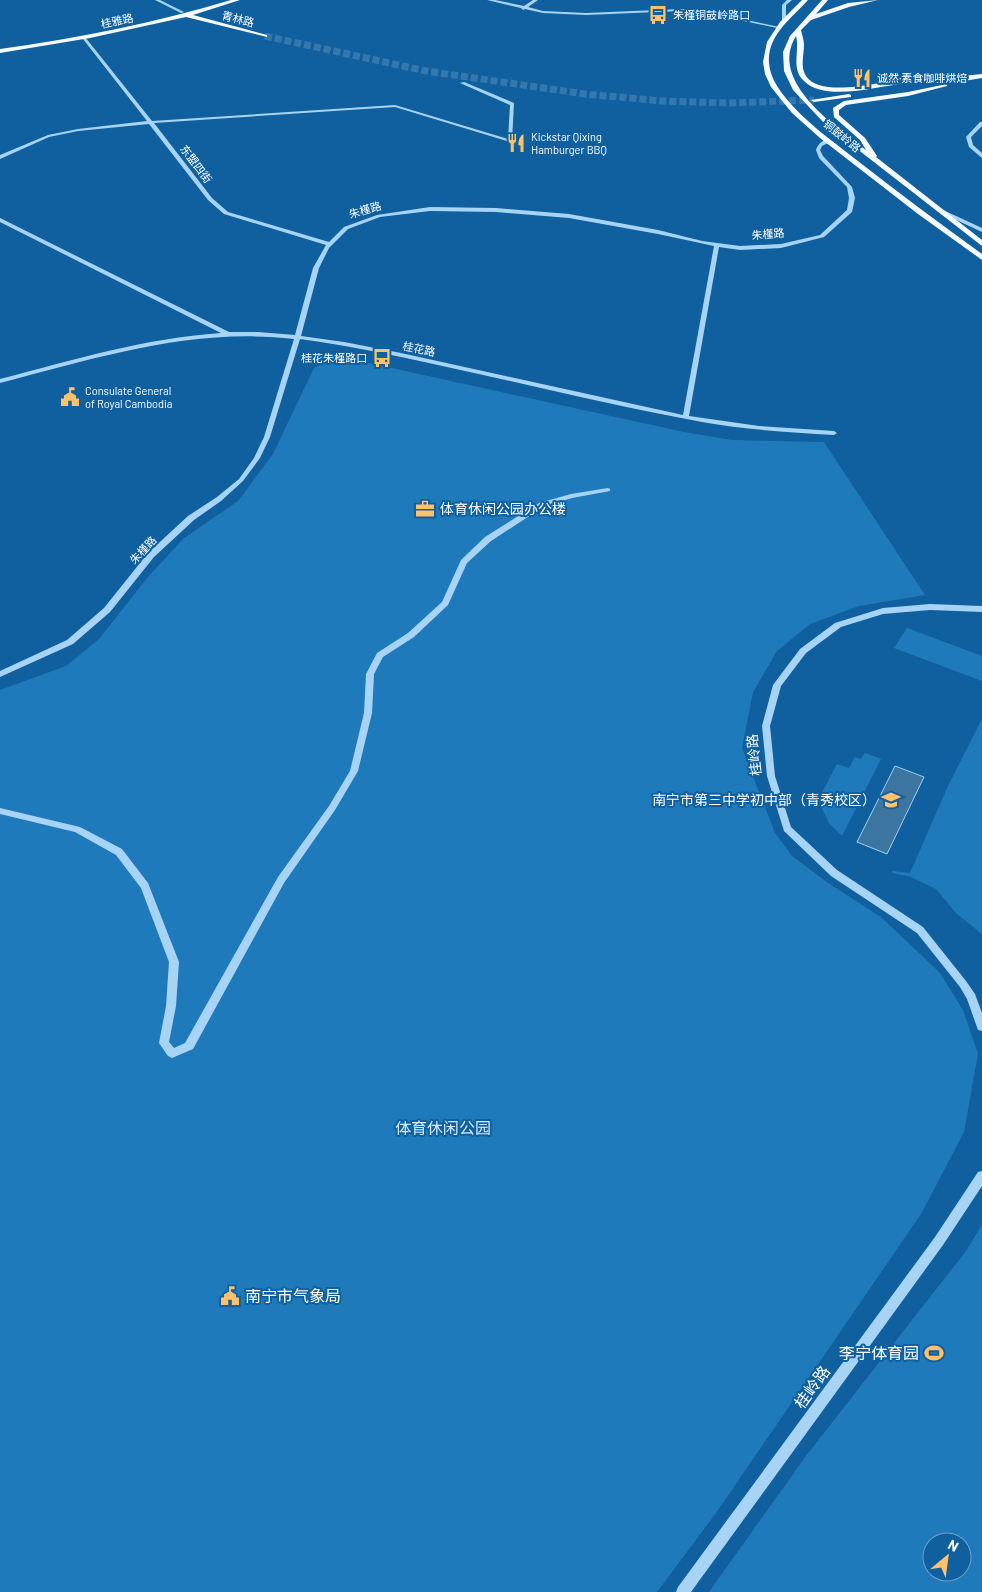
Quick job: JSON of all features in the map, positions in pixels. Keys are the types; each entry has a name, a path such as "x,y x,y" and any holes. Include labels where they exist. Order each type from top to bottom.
{"main road":[{"name":"桂雅路","path":"0,51 86,38 183,13 222,0"},
{"name":"桂雅路","path":"0,47 72,36 183,13 194,13 237,0"},
{"name":"铜鼓岭路","path":"805,0 777,27 768,51 768,74 791,107 828,141 982,258"},
{"name":"铜鼓岭路","path":"824,0 798,30 786,52 787,71 796,90 827,123 982,244"},
{"path":"807,19 874,0"},
{"name":"青林路","path":"183,13 268,34 194,13"},
{"path":"798,30 802,44 799,62 802,75 808,82 817,86 841,89 910,80 947,83"},
{"path":"877,163 863,139 836,116 835,108 844,103 908,94 982,76"},
{"path":"812,98 982,81"}],"street":[{"path":"157,0 183,13"},
{"path":"489,0 543,12 586,14 680,10 711,13 777,27"},
{"path":"523,8 536,0"},
{"path":"784,20 784,5 790,0"},
{"name":"东盟四街","path":"86,38 210,199 226,213 330,244"},
{"path":"0,157 48,136 78,130 151,122 395,106 510,141 512,104 462,83"},
{"path":"982,123 968,137 971,146 982,156"},
{"name":"朱槿路","path":"0,674 70,642 107,610 151,554 191,518 219,499 241,480 258,458 267,437 316,268 330,244 346,228 379,216 430,209 496,210 569,216 740,248 781,246 822,236 850,211 852,198 849,187 821,156 818,150 820,145 828,141"},
{"path":"937,209 982,230"},
{"path":"0,220 228,334"},
{"path":"686,418 717,245"},
{"name":"桂花路","path":"0,381 99,354 164,342 228,334 272,335 364,347 686,418 762,428 834,433"},
{"path":"0,811 77,829 119,852 145,886 174,962 171,1006 164,1043 172,1052 189,1046 280,880 332,808 354,771 368,713 370,674 380,655 411,635 445,603 464,562 488,539 541,505 571,496 608,490"},
{"name":"桂岭路","path":"982,609 930,607 882,611 838,625 803,651 777,685 766,726 771,776 788,829 834,873 920,930 963,984 971,997 982,1027"},
{"name":"桂岭路","path":"683,1592 933,1249 982,1176"}],"green space":[{"name":"体育休闲公园","path":"332,360 364,362 684,432 732,440 824,442 925,595 859,606 810,624 777,651 753,692 742,748 775,833 792,856 828,883 881,917 940,973 963,1010 978,1054 964,1132 921,1214 716,1513 657,1592 0,1592 0,690 66,666 99,639 148,577 184,538 238,501 273,454 314,368"},
{"path":"907,628 982,656 982,681 894,648"},
{"path":"982,719 982,934 956,913 936,889 911,877 892,873 892,871 910,873 948,786"},
{"path":"865,753 881,759 842,836 829,823 818,800 837,764 849,768 855,757 861,759"},
{"name":"李宁体育园","path":"982,1225 982,1592 709,1592 806,1456 966,1251"}],"shaded area":[{"path":"895,766 924,777 887,854 857,842"}],"tunnel":[{"path":"265,36 426,71 585,94 663,101 726,103 814,100"}],"place":[{"name":"朱槿铜鼓岭路口","path":"658,15"},
{"name":"诚然·素食咖啡烘焙","path":"862,78"},
{"name":"Kickstar Qixing Hamburger BBQ","path":"516,143"},
{"name":"桂花朱槿路口","path":"382,358"},
{"name":"Consulate General of Royal Cambodia","path":"70,397"},
{"name":"体育休闲公园办公楼","path":"425,509"},
{"name":"南宁市第三中学初中部（青秀校区）","path":"891,800"},
{"name":"南宁市气象局","path":"230,1296"},
{"name":"李宁体育园","path":"934,1353"}]}
